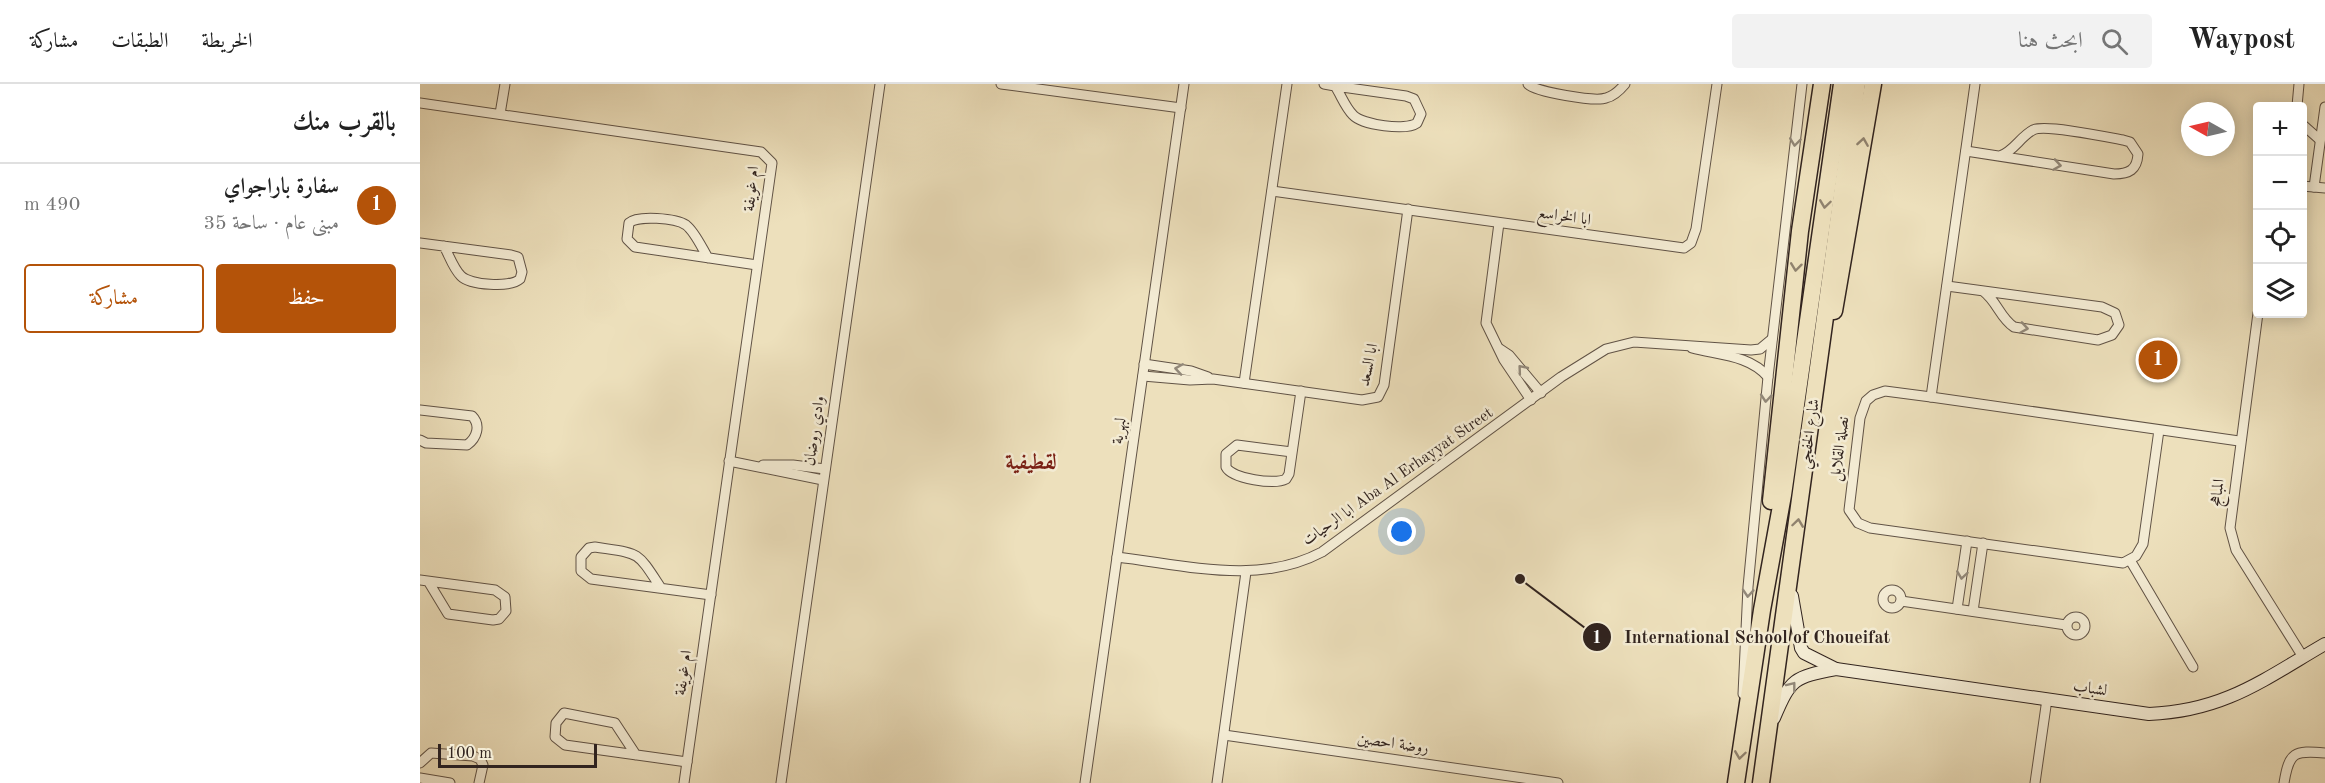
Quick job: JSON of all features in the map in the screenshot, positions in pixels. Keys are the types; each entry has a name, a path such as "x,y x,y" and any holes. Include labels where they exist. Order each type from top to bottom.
{"highway":[{"path":"1762,610 1800,231 1822,84"},
{"name":"شارع الخفجي","path":"1736,783 1762,610 1783,495 1842,84"},
{"name":"شارع الخفجي","path":"1761,783 1857,84"},
{"path":"1817,385 1840,289 1873,84"}],"street":[{"path":"500,114 504,84"},
{"name":"وادي روضان","path":"781,783 880,84"},
{"path":"1000,84 1181,108"},
{"name":"لبهرية","path":"1085,783 1184,84"},
{"path":"1244,383 1287,84"},
{"path":"1324,84 1406,96 1414,99 1421,114 1417,123 1404,128 1362,121 1349,110 1335,86"},
{"path":"1528,84 1538,90 1600,100 1614,94 1625,84"},
{"name":"ابا الخراسع","path":"1272,191 1680,248 1688,246 1694,238 1717,84"},
{"name":"شارع الخفجي","path":"1744,726 1747,609 1768,377 1802,84"},
{"path":"1931,397 1976,84"},
{"path":"2297,102 2299,84"},
{"name":"ام غويفة","path":"420,103 765,153 772,169 684,783"},
{"path":"2314,187 2325,107"},
{"path":"1966,151 2000,156 2125,174 2136,166 2138,154 2135,146 2123,140 2045,128 2032,130 2011,151 2000,156"},
{"path":"2307,128 2320,140"},
{"path":"2021,141 2028,160"},
{"path":"2307,186 2325,188"},
{"name":"ابا السعد","path":"1143,376 1190,380 1213,379 1368,400 1378,397 1381,392 1408,210"},
{"path":"708,258 689,229 682,223 640,217 629,223 627,239 635,247 708,258 757,265"},
{"path":"1499,223 1485,315 1489,332 1504,360 1532,400"},
{"path":"420,243 444,246 518,257 522,272 520,279 508,285 467,280 458,271 444,246"},
{"path":"1947,286 2109,308 2118,319 2119,326 2112,335 2098,340 2020,328 2008,323 1998,306 1983,291"},
{"path":"1998,306 2010,294"},
{"name":"المباهج","path":"2257,318 2230,507 2231,535 2236,550 2303,657"},
{"path":"1675,343 1751,350 1760,349 1772,339"},
{"path":"1675,343 1746,361 1757,366 1768,377"},
{"name":"ابا الرحيات Aba Al Erhayyat Street","path":"1118,557 1246,572 1281,568 1322,552 1592,357 1620,344 1675,343"},
{"path":"1500,349 1509,355 1541,393"},
{"name":"ابا السعد","path":"1144,364 1191,371 1213,379"},
{"path":"1292,453 1238,446 1226,454 1226,467 1236,476 1282,482 1289,474 1301,391"},
{"name":"نصلة القلايل","path":"2130,560 2120,562 1870,528 1858,523 1849,510 1860,418 1866,401 1873,395 1885,391 2239,441"},
{"path":"420,410 464,413 472,416 477,424 476,434 467,446 426,443 420,440"},
{"path":"2159,430 2143,544 2130,560 2193,667"},
{"path":"729,461 824,480"},
{"path":"761,466 784,464 825,469"},
{"path":"1957,609 1967,541"},
{"path":"1973,611 1983,543"},
{"path":"662,588 638,555 589,548 581,557 580,571 591,579 711,595"},
{"path":"1217,783 1246,572"},
{"path":"424,581 495,590 505,597 506,611 499,619 494,620 448,614 424,581"},
{"name":"لشباب","path":"1790,581 1794,621 1801,648 1804,653 1836,669"},
{"path":"1901,600 2067,625"},
{"name":"لشباب","path":"1769,730 1782,700 1795,680 1801,675 1836,669 2149,714 2183,712 2221,702 2325,644"},
{"path":"2035,783 2047,699"},
{"path":"636,755 618,727 608,719 564,713 556,723 555,737 565,745 636,755 687,762"},
{"name":"روضة احصين","path":"1224,735 1558,783"},
{"path":"2284,783 2287,765 2293,755 2306,751 2325,753"},
{"path":"420,763 431,753 474,756 480,759 483,765 479,783"},
{"path":"420,778 450,783"}],"place":[{"name":"سفارة باراجواي","path":"2158,360"},
{"name":"International School of Choueifat","path":"1520,579"}],"district":[{"name":"لقطيفية","path":"1031,463"}]}
